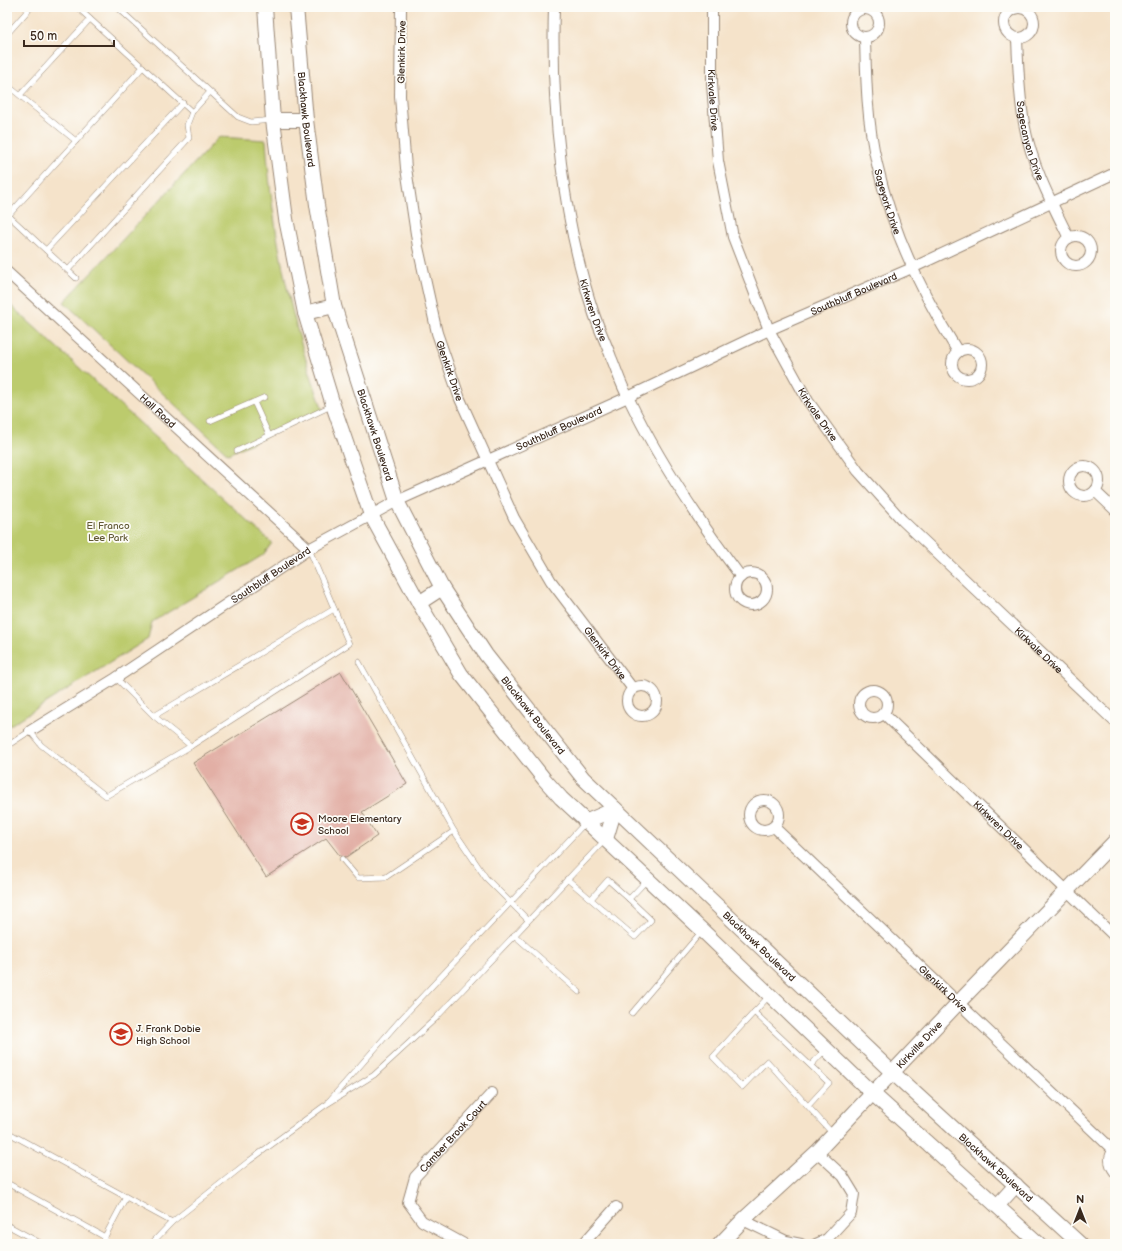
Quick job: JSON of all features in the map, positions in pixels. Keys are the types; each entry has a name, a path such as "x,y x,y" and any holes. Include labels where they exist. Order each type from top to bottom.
{"main road":[{"path":"265,7 273,120 286,219 305,313 333,405 371,515 419,603 461,674 544,779 586,822 606,839 872,1093 1039,1244"},
{"name":"Blackhawk Boulevard","path":"296,7 306,120 317,205 334,306 397,501 442,588 486,655 567,760 583,778 893,1073 1080,1244"},
{"path":"273,120 306,120"},
{"path":"305,313 334,306"},
{"path":"419,603 442,588"},
{"path":"586,822 615,809"},
{"path":"606,839 615,809"},
{"name":"Kirkville Drive","path":"720,1244 743,1220 817,1152 959,1002 1068,892 1115,841"},
{"path":"997,1206 1016,1185"}],"street":[{"name":"Glenkirk Drive","path":"401,7 400,96 406,168 418,247 437,333 460,399 514,518 552,581 633,689"},
{"name":"Kirkwren Drive","path":"554,7 554,81 561,171 576,243 594,314 628,397 674,479 709,534 741,577"},
{"name":"Kirkvale Drive","path":"712,7 712,84 718,161 733,237 769,330 808,401 858,471 902,520 1115,722"},
{"name":"Sageyork Drive","path":"865,38 867,102 877,164 892,218 912,268 934,312 958,352"},
{"name":"Sagecanyon Drive","path":"1017,38 1019,81 1024,124 1036,162 1052,204 1069,238"},
{"name":"Southbluff Boulevard","path":"30,730 116,678 309,549 397,501 628,397 769,330 912,268 1052,204 1115,173"},
{"name":"Hall Road","path":"7,272 309,549"},
{"path":"1095,491 1115,510"},
{"name":"Kirkwren Drive","path":"883,713 1115,937"},
{"name":"Glenkirk Drive","path":"774,827 1114,1149 1110,1161 1115,1172"},
{"name":"Camber Brook Court","path":"464,1244 422,1221 408,1202 415,1177 492,1093"},
{"path":"816,1244 827,1239 851,1213 854,1194 843,1176 817,1152"},
{"path":"583,1244 616,1207"},
{"path":"743,1220 786,1241 801,1244"}],"lane":[{"path":"7,34 31,7"},
{"path":"77,7 192,112"},
{"path":"116,7 238,117 251,122 273,120"},
{"path":"20,95 90,19"},
{"path":"76,278 8,216 143,67"},
{"path":"7,85 76,141"},
{"path":"68,270 189,138 187,125 192,112 210,92"},
{"path":"46,250 183,103"},
{"path":"210,421 265,397"},
{"path":"254,402 269,435"},
{"path":"237,451 333,405"},
{"path":"7,746 30,730 41,745 106,796 191,746 349,644 309,549"},
{"path":"154,716 334,609"},
{"path":"359,662 454,831 486,878 528,920"},
{"path":"116,678 154,716 191,746"},
{"path":"324,1106 401,1019 586,822"},
{"path":"342,859 358,878 386,877 454,831"},
{"path":"151,1244 172,1222 249,1161 324,1106 374,1075 435,1019 606,839"},
{"path":"567,879 635,937 651,920 608,880 591,899"},
{"path":"629,899 648,880"},
{"path":"632,1013 702,930"},
{"path":"514,935 579,992"},
{"path":"770,996 713,1057 742,1087 767,1061 834,1134"},
{"path":"754,1012 829,1083 808,1106"},
{"path":"811,1065 826,1049"},
{"path":"7,1132 172,1222"},
{"path":"7,1183 105,1237"},
{"path":"101,1244 126,1197"},
{"path":"7,1225 42,1244"}],"green space":[{"path":"219,137 266,140 278,243 292,311 301,344 323,410 228,454 64,302"},
{"name":"El Franco Lee Park","path":"7,302 272,543 263,555 152,622 148,639 7,727"}],"building":[{"path":"341,672 407,784 362,812 377,836 346,857 340,856 326,838 266,877 193,763"}],"place":[{"name":"Moore Elementary School","path":"302,824"},
{"name":"J. Frank Dobie High School","path":"121,1034"}]}
